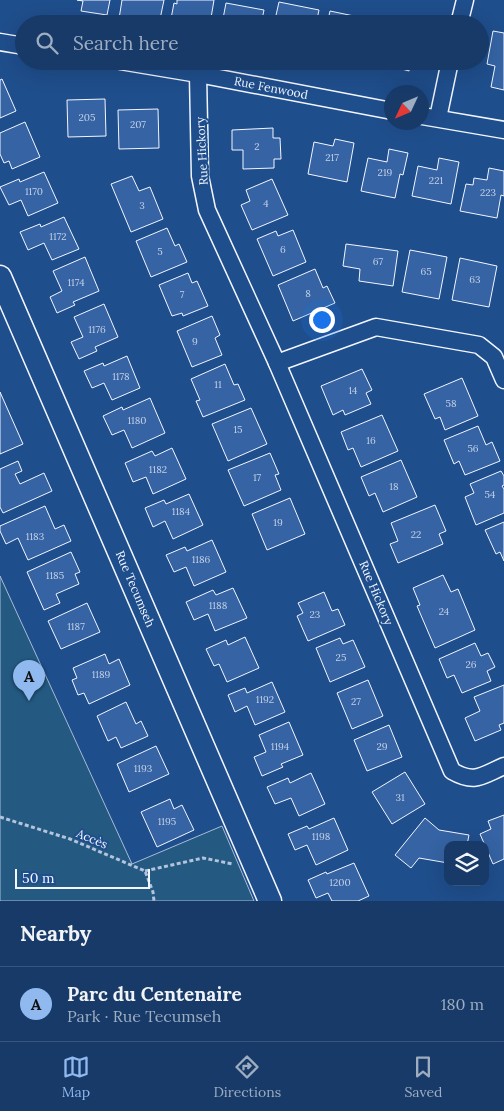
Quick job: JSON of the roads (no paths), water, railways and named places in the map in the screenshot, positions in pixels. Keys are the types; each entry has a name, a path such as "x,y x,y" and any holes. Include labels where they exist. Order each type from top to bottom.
{"street":[{"path":"462,15 466,0"},
{"path":"0,42 15,44"},
{"name":"Rue Fenwood","path":"174,70 384,109"},
{"path":"447,70 430,117 504,130"},
{"name":"Rue Hickory","path":"198,74 200,176 207,210 277,364 452,771 465,778 476,778 504,766"},
{"name":"Rue Tecumseh","path":"0,277 270,901"},
{"path":"277,364 376,326 479,345 494,357 504,380"}],"place":[{"name":"Parc du Centenaire","path":"29,701"}]}
